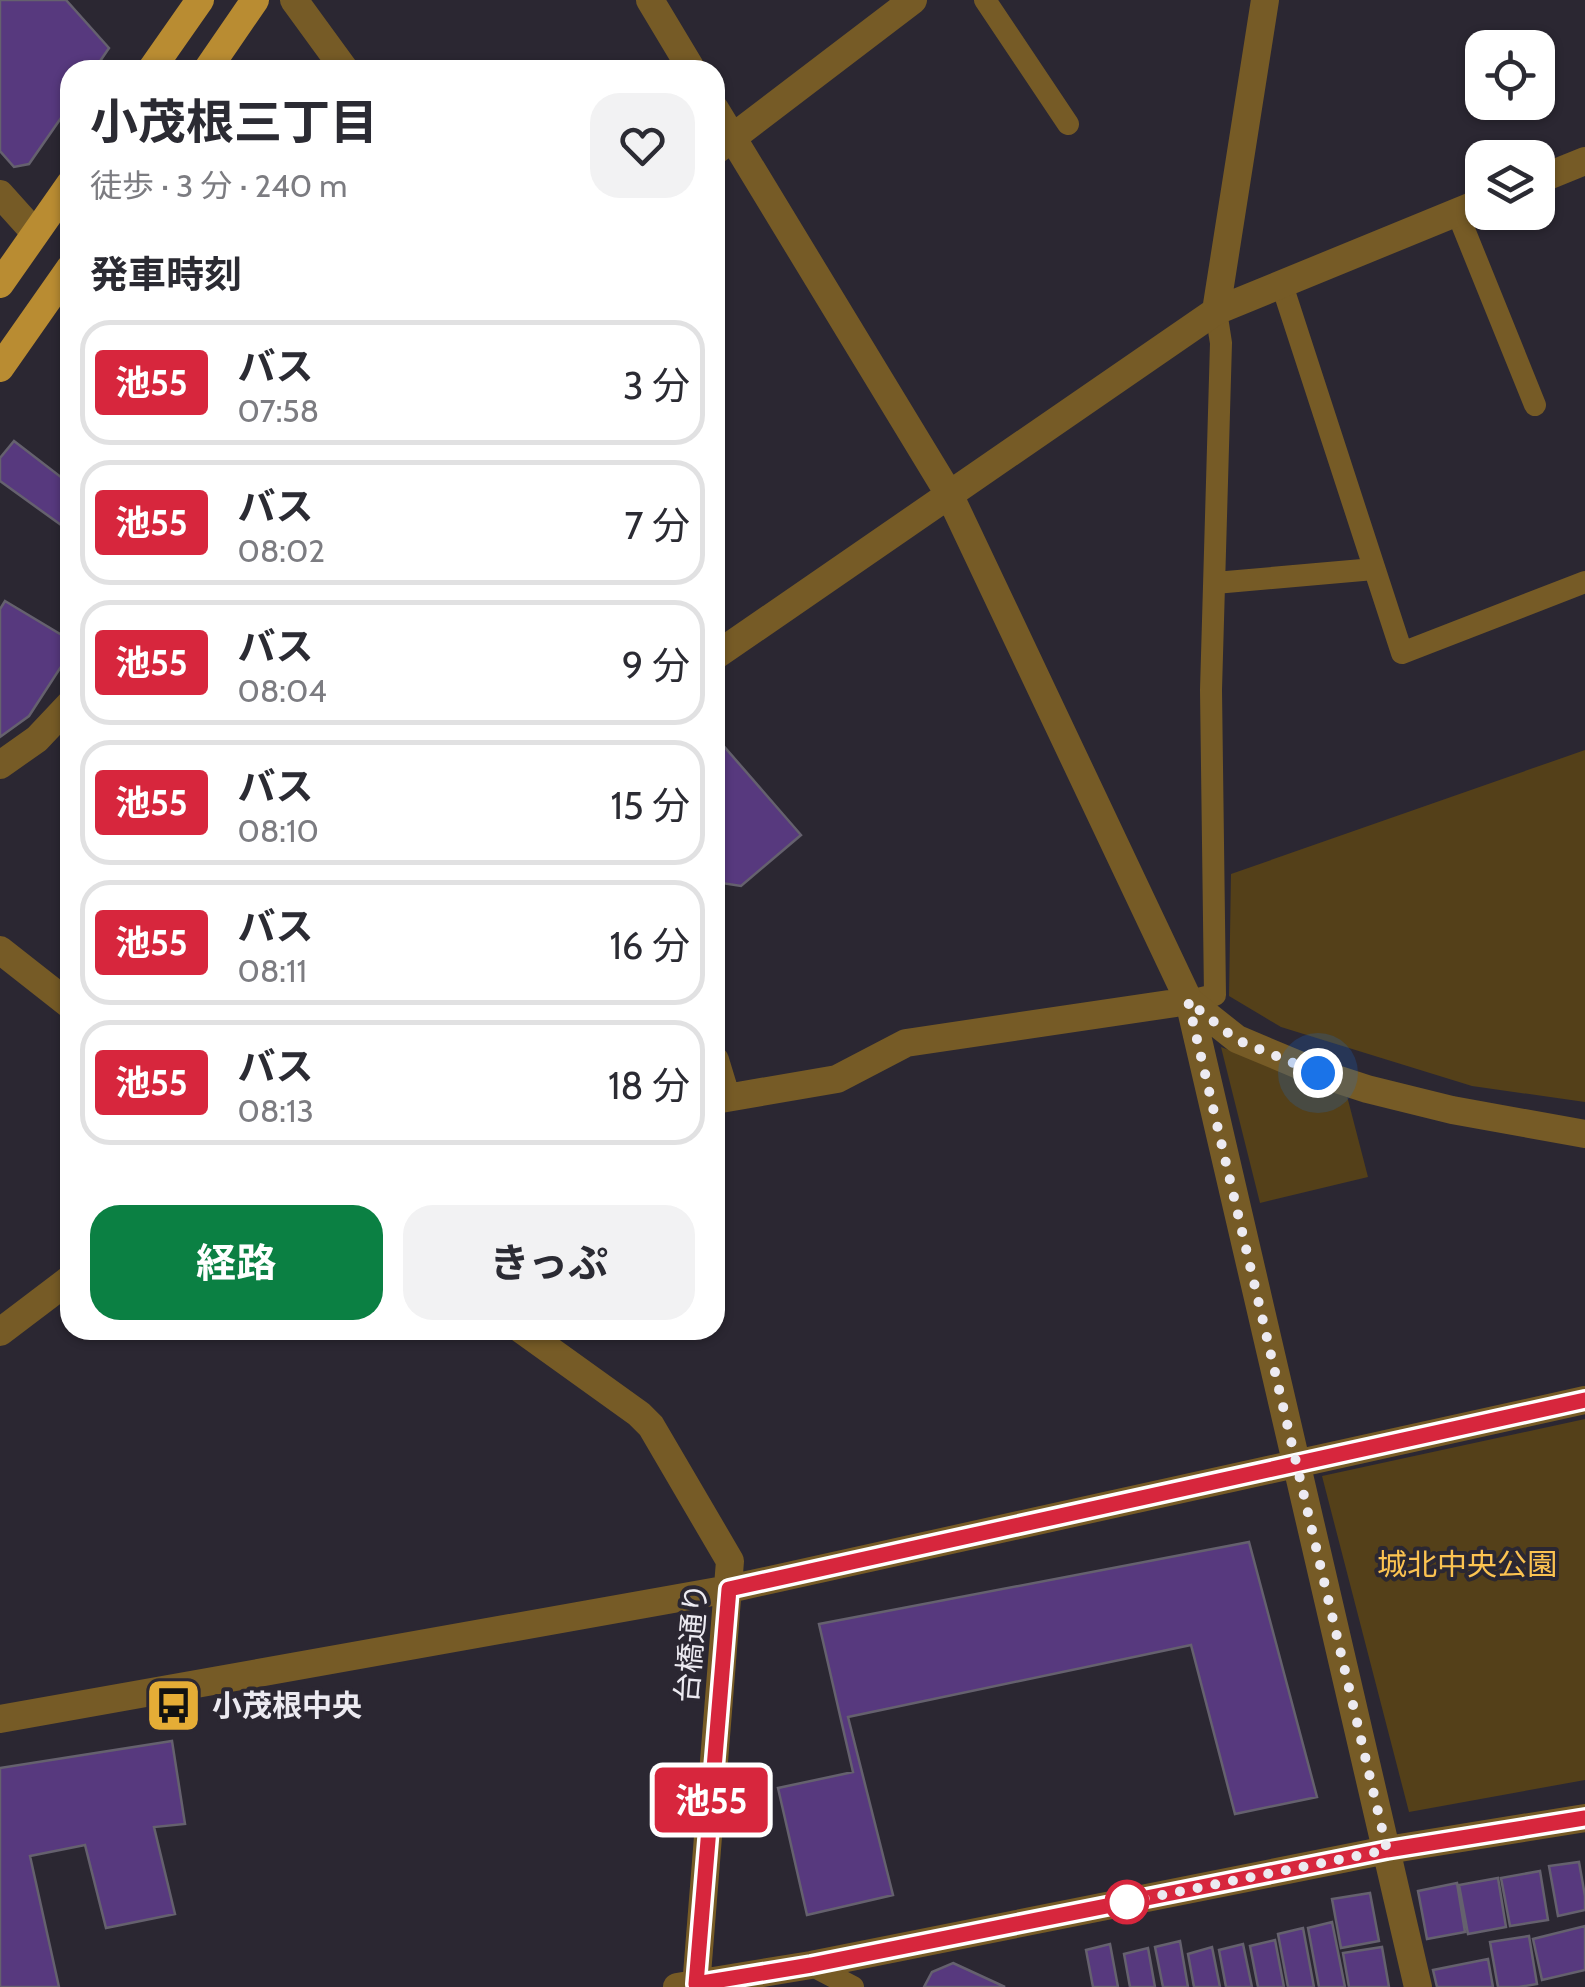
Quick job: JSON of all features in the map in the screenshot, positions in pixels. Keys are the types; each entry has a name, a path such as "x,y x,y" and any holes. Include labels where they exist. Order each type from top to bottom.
{"main road":[{"path":"157,60 200,0"},
{"path":"214,60 255,0"},
{"path":"0,284 60,198"},
{"path":"0,368 60,284"}],"street":[{"path":"294,0 339,60"},
{"path":"650,0 686,60"},
{"path":"725,143 914,0"},
{"path":"1216,311 1264,0"},
{"path":"725,146 950,494 1188,1001 1418,1987"},
{"path":"1555,173 1585,161"},
{"path":"0,194 35,234"},
{"path":"725,649 1216,311 1465,209"},
{"path":"0,766 37,739 60,715"},
{"path":"0,950 60,997"},
{"path":"725,1097 837,1079 906,1042 1188,1001 1237,1040 1318,1073 1452,1110 1585,1134"},
{"path":"0,1332 60,1287"},
{"name":"台橋通り","path":"536,1340 652,1426 730,1560 690,1986"},
{"path":"0,1719 729,1589 1585,1400"},
{"path":"690,1986 1387,1850 1585,1818"}],"lane":[{"path":"984,0 1068,124"},
{"path":"1478,230 1535,405"},
{"path":"1282,284 1402,653 1585,582"},
{"path":"1188,1001 1215,995 1211,690 1221,343 1216,311"},
{"path":"1215,583 1374,569"},
{"path":"811,1965 853,1987"}],"green space":[{"path":"1585,750 1585,1102 1472,1086 1281,1027 1229,996 1231,874"},
{"path":"1221,1047 1347,1096 1368,1177 1260,1203"},
{"name":"城北中央公園","path":"1585,1419 1585,1780 1409,1812 1322,1476"}],"building":[{"path":"0,0 66,0 109,48 101,60 60,60 60,119 29,164 14,167 0,151"},
{"path":"14,441 60,476 60,524 0,481 0,458"},
{"path":"5,601 60,634 60,668 29,716 0,737 0,609"},
{"path":"725,748 801,835 741,886 725,884"},
{"path":"1249,1542 1317,1797 1235,1814 1191,1645 848,1717 893,1895 807,1915 778,1788 853,1772 819,1624"},
{"path":"172,1741 185,1824 154,1827 175,1914 106,1928 85,1845 30,1856 59,1987 0,1987 0,1768"},
{"path":"1579,1862 1585,1910 1558,1916 1549,1866"},
{"path":"1540,1871 1548,1920 1510,1926 1501,1878"},
{"path":"1498,1878 1506,1927 1468,1934 1459,1885"},
{"path":"1457,1883 1465,1932 1427,1939 1418,1891"},
{"path":"1370,1893 1379,1941 1341,1948 1332,1899"},
{"path":"1332,1922 1345,1987 1319,1987 1308,1928"},
{"path":"1585,1926 1585,1970 1542,1980 1533,1939"},
{"path":"1303,1928 1314,1987 1288,1987 1278,1934"},
{"path":"1529,1936 1537,1984 1498,1987 1490,1942"},
{"path":"1275,1940 1284,1987 1258,1987 1250,1946"},
{"path":"1180,1941 1188,1987 1163,1987 1155,1947"},
{"path":"1110,1944 1118,1987 1093,1987 1086,1950"},
{"path":"1243,1944 1252,1987 1226,1987 1219,1950"},
{"path":"1212,1947 1220,1987 1194,1987 1188,1954"},
{"path":"1382,1947 1389,1987 1349,1987 1343,1953"},
{"path":"1148,1948 1155,1987 1130,1987 1124,1954"},
{"path":"1488,1959 1493,1987 1437,1987 1433,1970"},
{"path":"953,1963 1005,1987 924,1987 932,1972"}],"bus line":[{"name":"池55","path":"1585,1400 729,1589 696,1984 811,1965 1387,1850 1585,1818"}],"place":[{"name":"小茂根中央","path":"173,1706"}],"route":[{"path":"1127,1902 1387,1850 1188,1001 1237,1040 1318,1073"}]}
